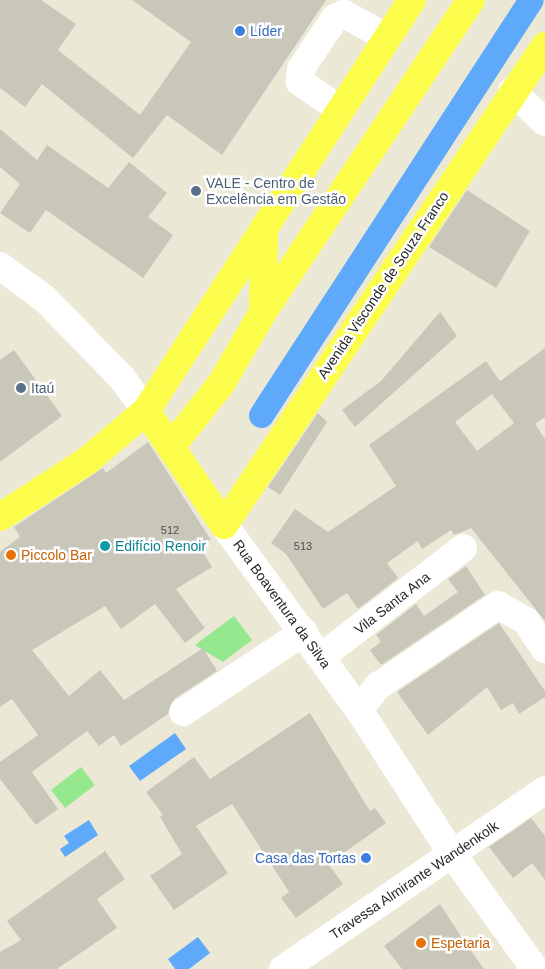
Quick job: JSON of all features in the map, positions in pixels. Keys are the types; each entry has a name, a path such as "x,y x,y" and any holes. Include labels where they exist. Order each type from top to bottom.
{"main road":[{"path":"0,518 88,460 146,411 412,0"},
{"path":"171,447 221,384 263,312 471,0"},
{"name":"Avenida Visconde de Souza Franco","path":"224,525 512,91 545,46"},
{"path":"263,312 264,228"},
{"name":"Rua Boaventura da Silva","path":"146,411 224,525"}],"street":[{"path":"341,110 300,82 301,69 314,49 335,18 344,14 388,38"},
{"path":"512,91 545,122"},
{"name":"Rua Boaventura da Silva","path":"0,266 45,299 122,378 146,411"},
{"name":"Rua Boaventura da Silva","path":"224,525 304,632 358,710 452,854 534,969"},
{"name":"Vila Santa Ana","path":"321,657 463,548"},
{"path":"358,710 378,686 498,605 526,621 545,649"},
{"path":"182,712 304,632"},
{"name":"Travessa Almirante Wandenkolk","path":"283,969 545,790"}],"green space":[{"path":"234,616 252,640 223,662 195,645"},
{"path":"81,767 95,785 65,808 51,790"}],"water":[{"path":"175,733 186,749 140,781 129,766"},
{"path":"89,820 98,835 65,857 60,849 69,843 64,836"},
{"path":"198,937 210,953 189,969 175,969 168,959"}],"building":[{"path":"0,0 41,0 76,24 58,50 140,115 191,42 132,0 326,0 222,155 167,115 133,158 42,84 25,107 0,88"},
{"path":"0,129 37,160 47,145 108,188 129,162 167,193 148,217 173,235 143,278 46,210 30,233 0,213 20,184 0,167"},
{"path":"467,190 530,231 496,288 429,247"},
{"path":"440,312 457,336 355,427 342,410 381,381"},
{"path":"545,348 545,417 535,424 545,439 545,621 471,528 454,535 451,530 422,549 418,541 387,563 398,578 358,609 347,593 323,609 286,554 271,543 295,509 328,532 396,486 369,445 486,361 500,381","holes":["492,394 514,423 477,451 455,422"]},
{"name":"Itaú","path":"14,350 62,416 0,462 0,360"},
{"path":"318,413 327,422 280,495 268,487"},
{"path":"148,442 211,540 200,547 212,567 176,589 205,628 185,643 155,604 121,629 105,606 32,650 69,696 100,670 124,700 203,648 217,671 174,699 168,714 121,746 114,735 99,746 87,731 32,772 58,809 36,825 0,779 0,762 38,735 12,699 0,707 0,552 20,537 14,527 103,468 106,473"},
{"path":"466,566 485,595 381,665 370,650 381,642 376,635 416,604 424,616 458,592 448,579"},
{"path":"499,623 545,691 545,697 519,714 513,703 501,710 487,687 428,735 397,692"},
{"path":"310,713 370,811 375,808 386,823 328,864 343,884 296,918 281,898 289,892 232,804 196,826 228,873 174,910 150,876 182,854 160,817 163,815 146,792 194,757 210,779"},
{"path":"531,818 545,836 545,880 532,863 513,878 489,847"},
{"path":"105,851 125,879 97,899 117,928 57,969 0,969 0,952 21,940 7,921"},
{"path":"440,904 484,969 402,969 384,946"}],"waterway":[{"path":"261,415 530,0"}],"place":[{"name":"Líder","path":"240,31"},
{"name":"VALE - Centro de Excelência em Gestão","path":"196,191"},
{"name":"Itaú","path":"21,388"},
{"name":"Edifício Renoir","path":"105,546"},
{"name":"Piccolo Bar","path":"11,555"},
{"name":"Casa das Tortas","path":"366,858"},
{"name":"Espetaria","path":"421,943"}]}
